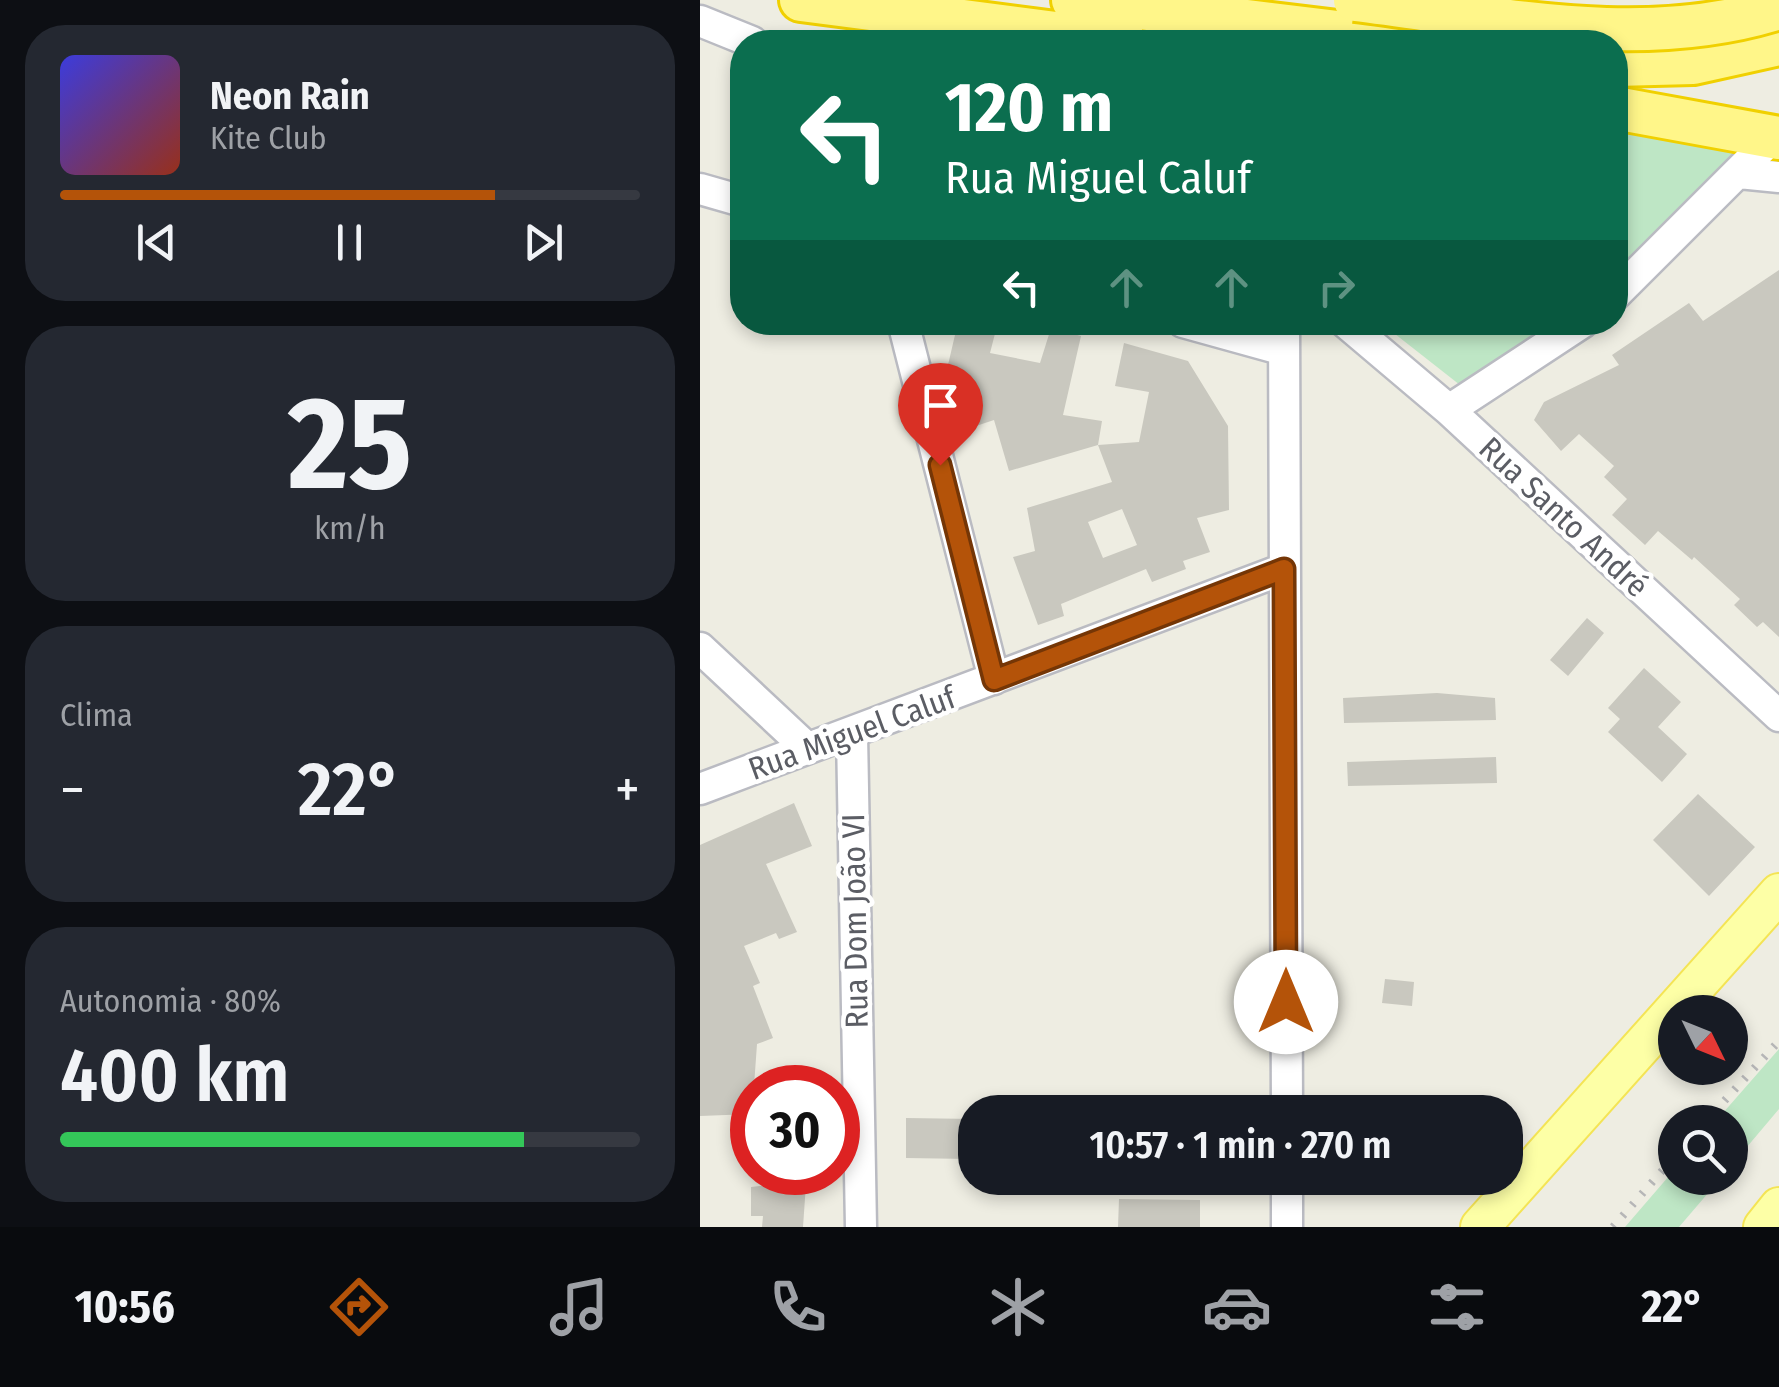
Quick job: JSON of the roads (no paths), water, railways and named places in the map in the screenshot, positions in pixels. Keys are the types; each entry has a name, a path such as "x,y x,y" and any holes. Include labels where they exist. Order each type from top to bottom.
{"highway":[{"path":"800,0 897,28 930,30"},
{"path":"1073,0 1321,30"},
{"path":"1355,0 1586,28 1653,31 1722,24 1779,8"},
{"path":"1756,0 1779,36"},
{"path":"1628,66 1693,63 1779,44"},
{"path":"1628,110 1714,124 1770,152"}],"main road":[{"path":"1480,1227 1779,893"},
{"path":"1766,1227 1779,1208"},
{"path":"1766,1227 1779,1216"}],"street":[{"path":"700,21 730,33"},
{"path":"1628,283 1770,152"},
{"path":"700,188 730,197"},
{"path":"906,335 994,680"},
{"name":"Rua Santo André","path":"1360,335 1449,410 1779,716"},
{"path":"1449,410 1564,335"},
{"path":"1284,336 1287,1095"},
{"name":"Rua Miguel Caluf","path":"700,789 1284,569"},
{"path":"700,648 806,748"},
{"name":"Rua Dom João VI","path":"852,734 861,1227"},
{"path":"1287,1195 1288,1227"}],"railway":[{"path":"1721,1105 1779,1041"},
{"path":"1613,1227 1658,1175"}]}
